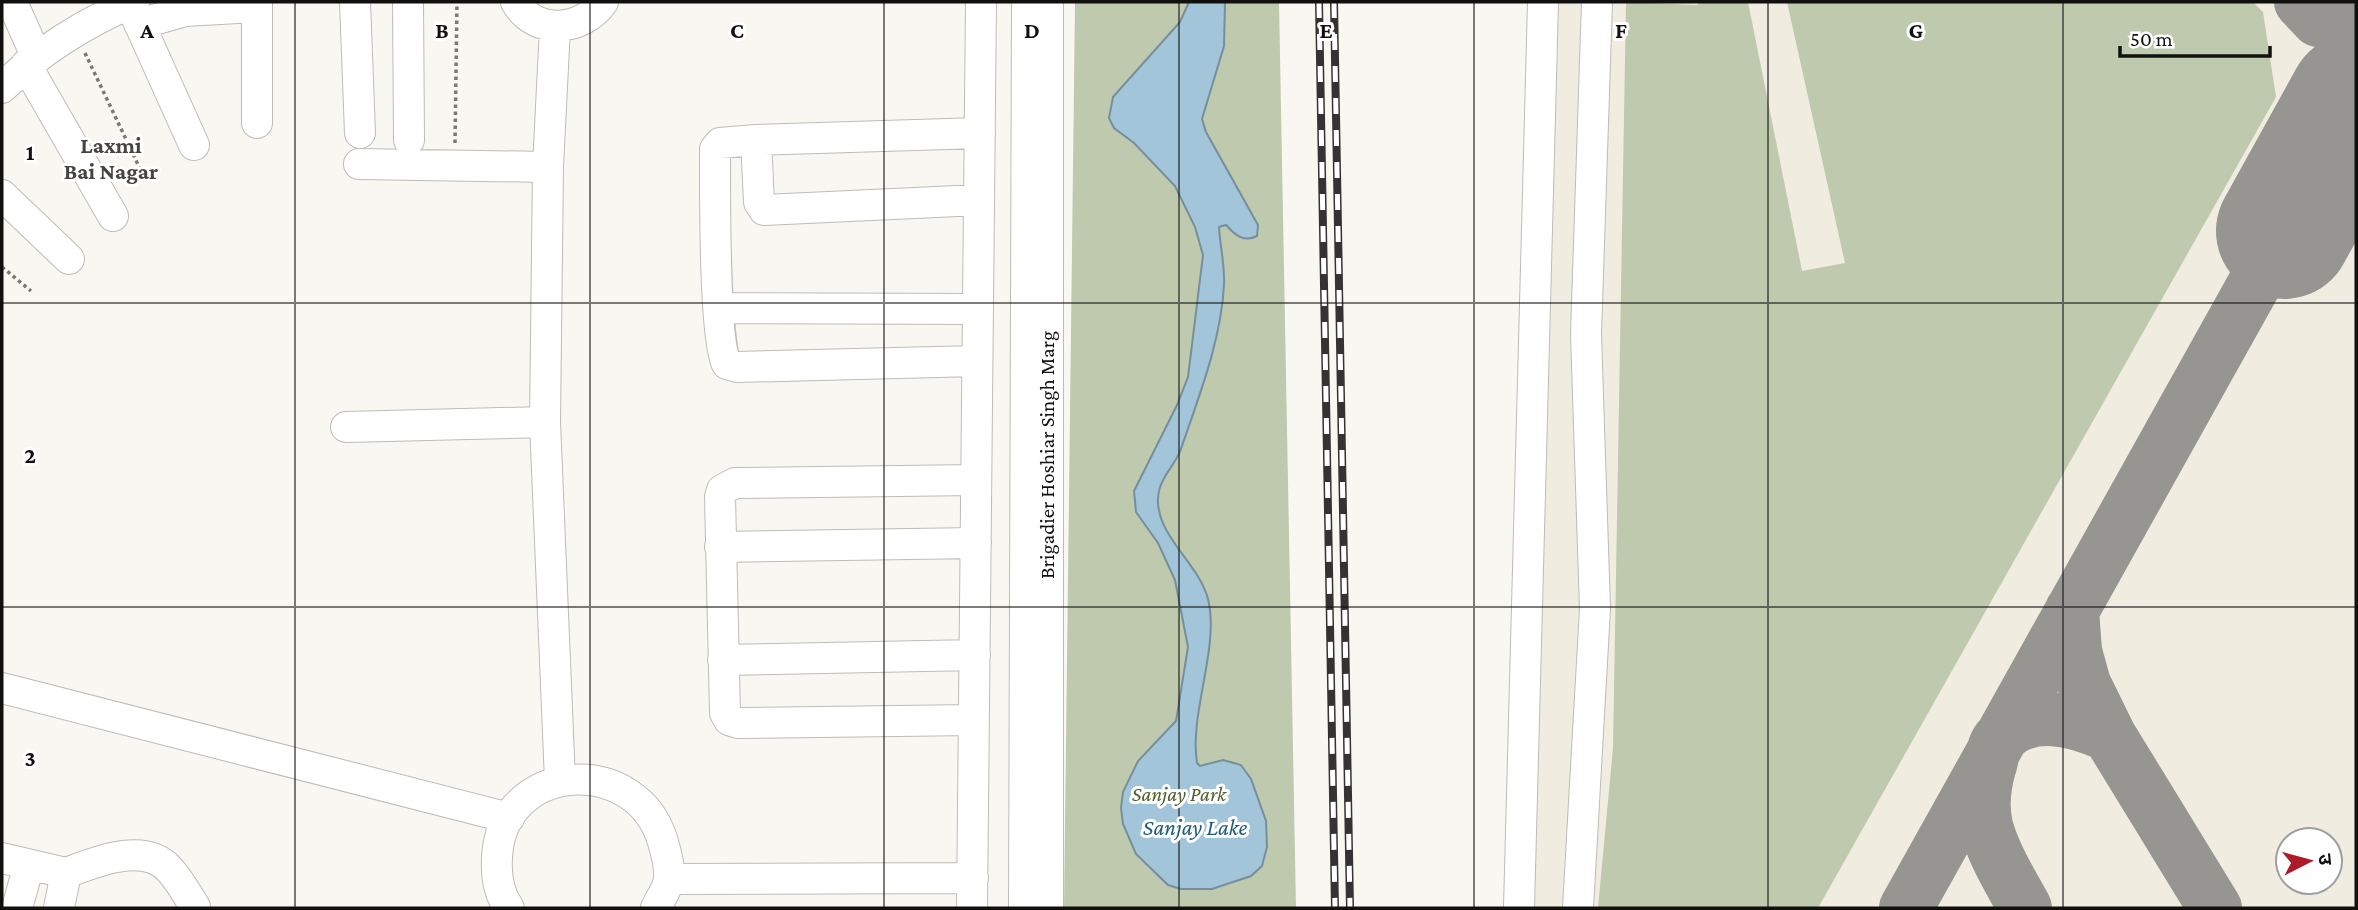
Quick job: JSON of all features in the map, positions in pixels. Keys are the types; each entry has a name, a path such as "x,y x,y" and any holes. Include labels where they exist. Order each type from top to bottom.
{"street":[{"path":"12,2 20,69 113,216"},
{"path":"355,2 360,133"},
{"path":"408,2 409,140"},
{"path":"516,2 538,22 555,27 580,22 603,2"},
{"path":"972,908 981,2"},
{"name":"Brigadier Hoshiar Singh Marg","path":"1024,908 1027,2"},
{"name":"Brigadier Hoshiar Singh Marg","path":"1048,2 1048,908"},
{"path":"1519,908 1543,2"},
{"path":"1578,908 1595,609 1586,334 1597,2"},
{"path":"2,104 20,69 127,8 185,11 257,4 257,123"},
{"path":"127,8 194,145"},
{"path":"555,27 548,167 545,422 560,781"},
{"path":"977,361 737,367 727,364 722,357 719,308 715,149 720,143 756,140 980,133"},
{"path":"756,140 759,202 764,210 979,200"},
{"path":"359,164 548,167"},
{"path":"2,195 69,259"},
{"path":"719,308 978,309"},
{"path":"346,427 545,422"},
{"path":"974,720 738,723 729,720 725,713 720,497 722,490 735,483 976,480"},
{"path":"720,547 976,543"},
{"path":"723,660 975,655"},
{"path":"2,688 509,818"},
{"path":"509,908 501,897 496,867 500,837 509,818 530,796 560,781 600,780 636,797 657,822 665,849 669,878 656,908"},
{"path":"17,908 15,861 66,873 113,858 136,855 155,858 169,868 197,908"},
{"path":"59,908 66,873"},
{"path":"669,878 972,878"}],"path":[{"path":"455,148 457,2"},
{"path":"80,42 144,174"},
{"path":"2,267 31,290"}],"shaded area":[{"path":"1537,2 2356,2 2356,908 1503,908"}],"green space":[{"name":"Sanjay Park","path":"1075,2 1279,2 1296,908 1064,908"},
{"path":"1626,2 1697,5 1700,2 1748,2 1802,271 1845,263 1787,2 2253,2 2263,12 2276,97 1818,908 1598,908 1613,748"}],"water":[{"name":"Sanjay Lake","path":"1189,2 1225,2 1224,46 1202,119 1206,132 1258,225 1257,236 1248,239 1236,235 1226,225 1219,227 1224,278 1219,327 1181,449 1159,491 1158,506 1162,520 1203,585 1211,618 1208,659 1197,723 1197,763 1200,766 1223,760 1241,765 1251,779 1266,821 1267,847 1262,866 1251,876 1212,889 1181,889 1168,885 1136,854 1123,824 1121,808 1123,792 1138,761 1176,721 1188,647 1175,580 1158,543 1136,512 1134,491 1188,377 1203,255 1195,227 1175,186 1134,143 1114,128 1109,118 1113,97 1180,22"}],"taxiway":[{"path":"2301,2 2318,20 2356,29"},
{"path":"1906,908 2284,231"},
{"path":"2072,610 2075,651 2084,684 2109,735 2215,908"},
{"path":"2025,908 1998,858 1986,826 1985,790 1996,745 2012,728 2039,719 2068,721 2109,735"}],"runway":[{"path":"2284,231 2356,101"}],"railway":[{"path":"1319,2 1335,908"},
{"path":"1334,2 1350,908"}],"district":[{"name":"Laxmi Bai Nagar","path":"111,158"}]}
